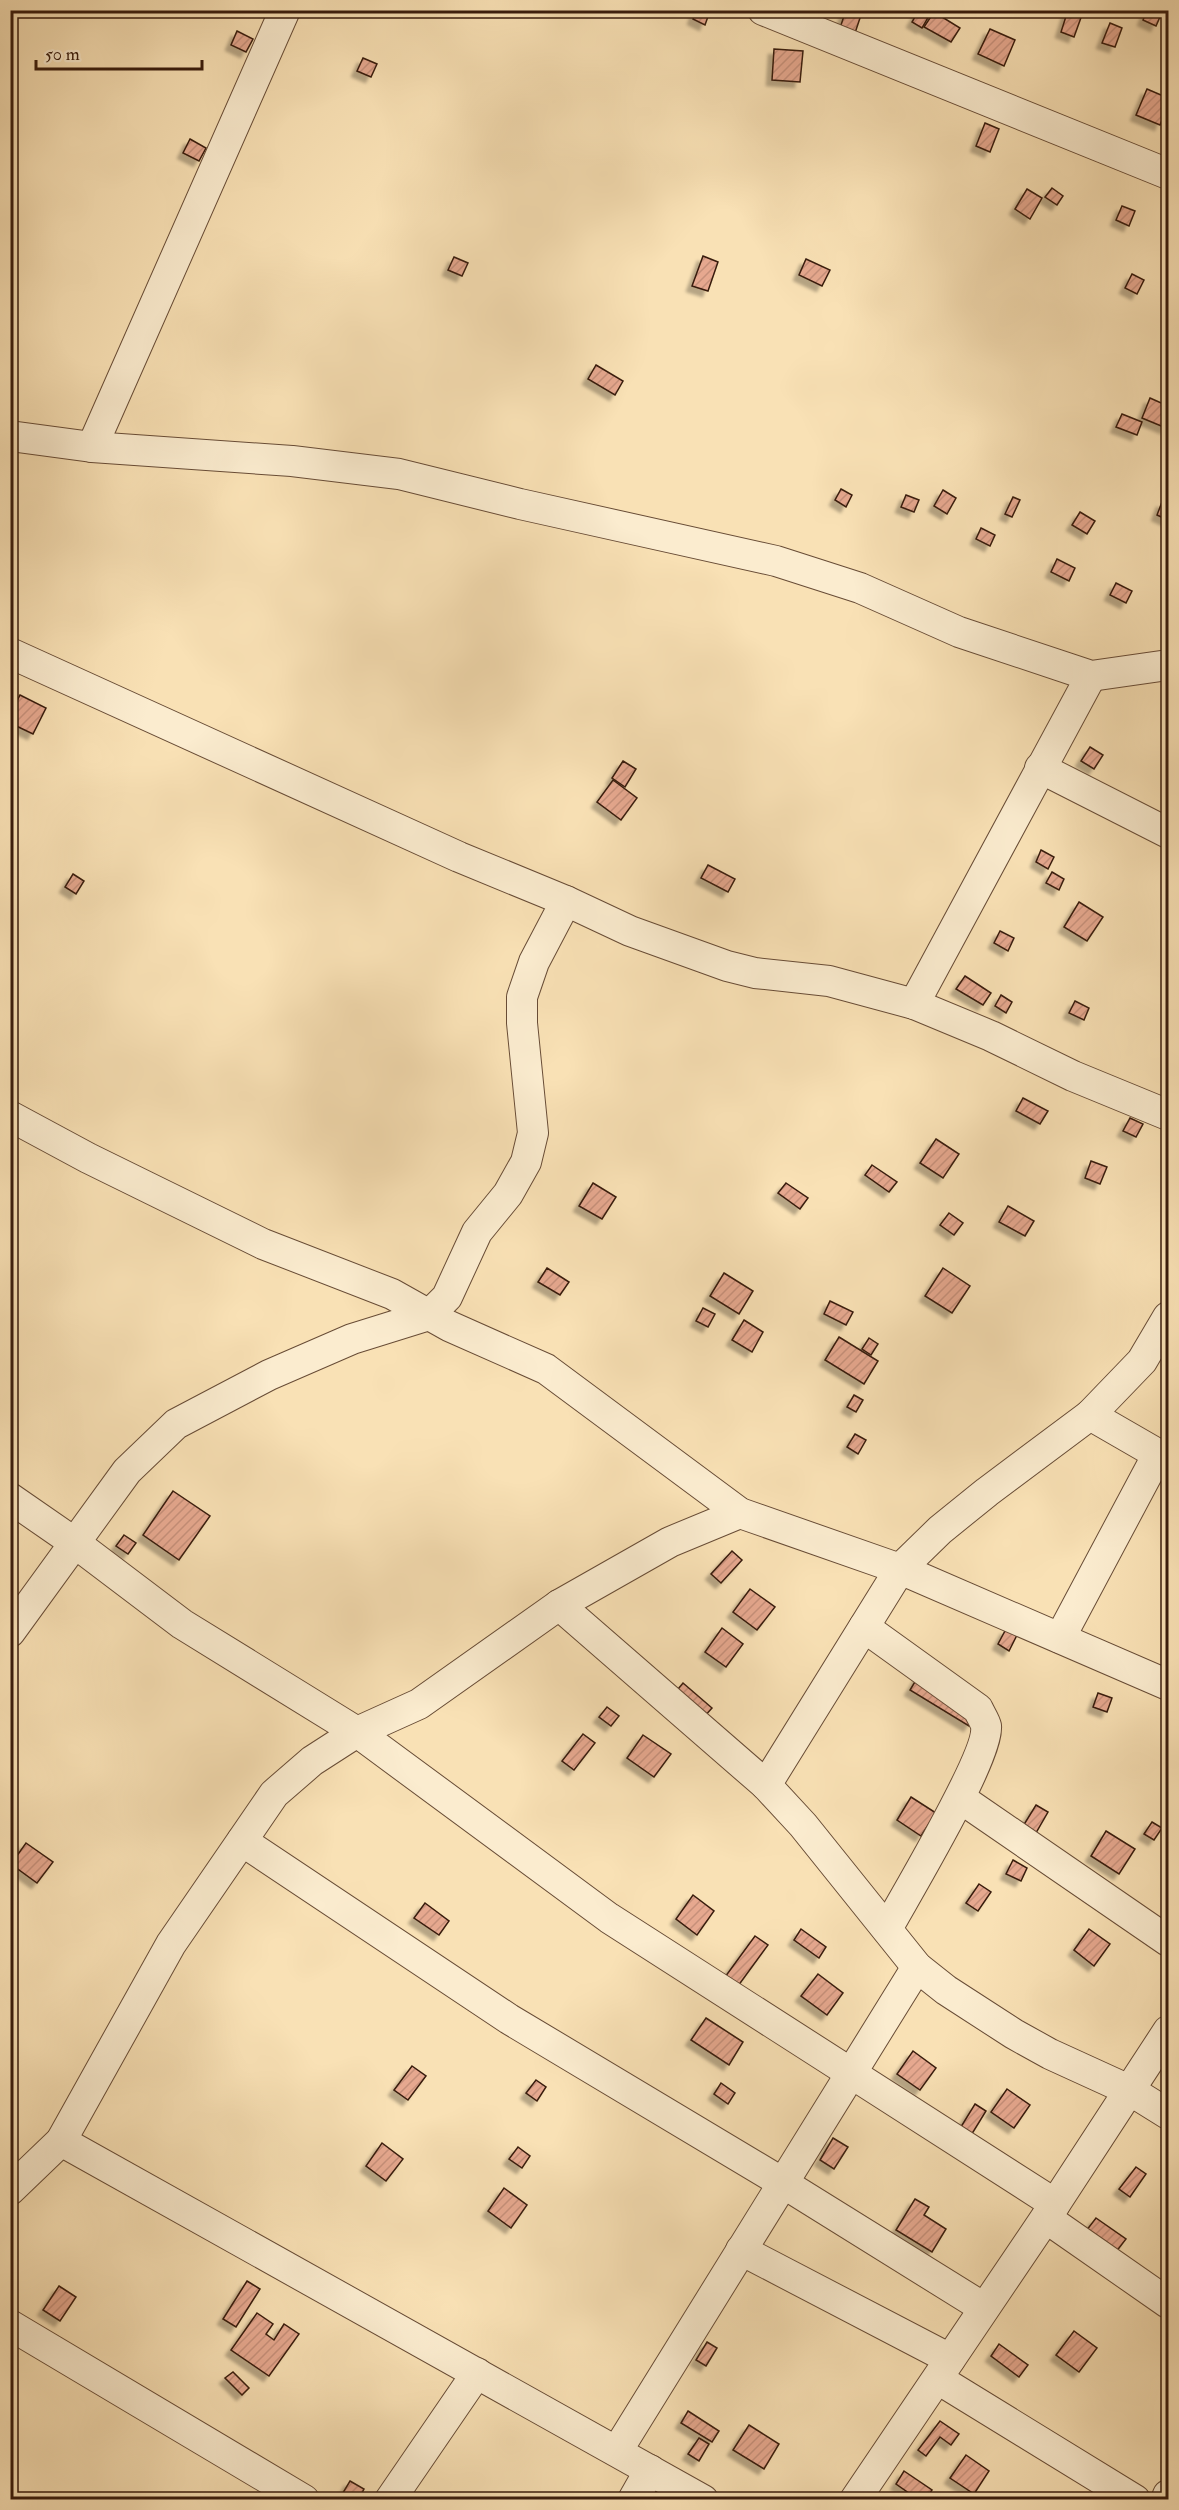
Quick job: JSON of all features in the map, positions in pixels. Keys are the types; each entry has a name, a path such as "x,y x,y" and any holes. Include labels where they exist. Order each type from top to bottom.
{"street":[{"path":"92,447 285,10"},
{"path":"763,10 1168,174"},
{"path":"10,436 92,447 292,461 399,474 520,504 776,561 860,588 959,632 1090,676 1168,665"},
{"path":"10,653 459,857 566,901 630,931 755,974 829,981 914,1004 990,1036 1073,1076 1168,1115"},
{"path":"1139,669 1168,684"},
{"path":"914,1004 1090,676"},
{"path":"1040,768 1168,833"},
{"path":"10,1632 127,1471 176,1424 268,1375 331,1348 429,1315 447,1297 477,1232 508,1194 526,1162 533,1133 522,1023 522,997 534,962 566,901"},
{"path":"10,1116 88,1158 262,1244 392,1294 429,1315 546,1369 740,1513 900,1569 1168,1685"},
{"path":"766,1785 900,1569 940,1530 987,1491 1090,1415 1142,1361 1168,1317"},
{"path":"1060,1638 1163,1457 1090,1415"},
{"path":"10,1498 182,1624 357,1732 609,1918 851,2073 1051,2211 1168,2303"},
{"path":"10,2190 61,2141 171,1944 274,1794 312,1761 357,1732 419,1704 558,1605 670,1542 740,1513"},
{"path":"558,1605 766,1785 803,1825 917,1967 946,1990 1014,2034 1050,2054 1131,2091 1168,2114"},
{"path":"864,1627 978,1709 986,1726 983,1743 960,1798 887,1929"},
{"path":"960,1798 1168,1941"},
{"path":"242,1841 509,2019 783,2183 984,2308"},
{"path":"617,2451 917,1967"},
{"path":"855,2499 1051,2211 1168,2031"},
{"path":"61,2141 702,2499"},
{"path":"741,2250 944,2369 1135,2499"},
{"path":"10,2325 303,2499"},
{"path":"390,2499 477,2373"},
{"path":"633,2499 650,2470"},
{"path":"1166,2499 1168,2495"}],"building":[{"path":"696,10 710,11 705,25 693,19"},
{"path":"846,10 861,15 855,33 840,28"},
{"path":"919,10 929,16 922,28 912,22"},
{"path":"1068,10 1083,12 1074,37 1061,32"},
{"path":"1147,10 1163,10 1156,26 1143,20"},
{"path":"934,12 960,28 951,42 924,27"},
{"path":"1110,23 1122,28 1115,47 1102,43"},
{"path":"990,29 1015,40 1004,66 978,54"},
{"path":"237,31 253,39 246,52 231,45"},
{"path":"774,49 803,51 800,82 772,80"},
{"path":"363,58 377,64 371,77 357,71"},
{"path":"1147,89 1168,98 1168,105 1160,125 1136,115"},
{"path":"985,123 999,129 990,152 976,146"},
{"path":"190,139 206,148 199,161 183,153"},
{"path":"1052,188 1063,196 1057,205 1045,197"},
{"path":"1027,189 1042,198 1030,219 1015,209"},
{"path":"1122,206 1135,211 1129,226 1116,220"},
{"path":"703,256 718,262 708,291 692,286"},
{"path":"454,257 468,263 462,276 448,270"},
{"path":"806,259 830,270 822,286 799,275"},
{"path":"1132,274 1144,280 1137,294 1125,288"},
{"path":"596,365 623,381 615,395 588,379"},
{"path":"1150,398 1168,406 1166,428 1142,418"},
{"path":"1122,414 1142,422 1137,435 1116,427"},
{"path":"841,489 852,495 846,507 835,500"},
{"path":"943,490 956,498 947,514 934,506"},
{"path":"906,495 919,500 914,512 901,507"},
{"path":"1013,497 1020,500 1012,517 1005,514"},
{"path":"1162,502 1168,504 1168,520 1157,515"},
{"path":"1080,512 1095,521 1087,534 1072,525"},
{"path":"981,528 995,535 990,546 976,539"},
{"path":"1057,559 1075,568 1069,581 1051,572"},
{"path":"1116,583 1132,591 1126,603 1110,595"},
{"path":"20,695 46,708 33,734 10,723 10,715"},
{"path":"1090,747 1103,755 1094,769 1081,761"},
{"path":"623,761 636,769 625,787 612,778"},
{"path":"613,780 637,798 621,820 597,802"},
{"path":"1041,850 1054,857 1048,869 1036,862"},
{"path":"708,865 735,879 728,892 701,878"},
{"path":"1052,872 1064,879 1059,890 1046,883"},
{"path":"73,874 84,881 76,894 65,887"},
{"path":"1079,902 1103,917 1087,941 1064,927"},
{"path":"1000,931 1014,938 1008,951 994,943"},
{"path":"965,976 991,993 983,1005 956,989"},
{"path":"1001,995 1012,1002 1006,1013 995,1006"},
{"path":"1075,1001 1089,1008 1084,1020 1069,1013"},
{"path":"1023,1098 1048,1111 1040,1124 1016,1111"},
{"path":"1130,1118 1143,1124 1136,1137 1123,1131"},
{"path":"936,1139 959,1154 943,1178 920,1163"},
{"path":"1091,1161 1107,1167 1100,1184 1085,1178"},
{"path":"872,1165 897,1182 889,1192 865,1175"},
{"path":"593,1183 616,1197 602,1219 579,1206"},
{"path":"786,1183 808,1198 800,1209 778,1193"},
{"path":"1008,1206 1034,1221 1025,1236 999,1222"},
{"path":"949,1213 963,1223 954,1235 940,1225"},
{"path":"547,1268 569,1282 560,1295 538,1282"},
{"path":"943,1268 970,1286 952,1313 925,1296"},
{"path":"724,1273 753,1291 739,1314 710,1296"},
{"path":"830,1301 853,1312 846,1325 824,1314"},
{"path":"703,1308 715,1314 708,1327 696,1321"},
{"path":"744,1320 763,1332 752,1352 732,1340"},
{"path":"839,1337 878,1361 864,1384 825,1360"},
{"path":"869,1338 878,1344 871,1355 862,1349"},
{"path":"854,1395 863,1400 856,1412 847,1407"},
{"path":"855,1434 866,1440 858,1454 847,1447"},
{"path":"173,1491 210,1516 179,1560 143,1535"},
{"path":"124,1535 136,1543 128,1554 116,1546"},
{"path":"732,1551 742,1560 721,1583 711,1574"},
{"path":"750,1589 775,1607 757,1630 733,1612"},
{"path":"722,1628 743,1644 726,1667 705,1652"},
{"path":"1006,1629 1017,1635 1009,1651 998,1644"},
{"path":"927,1662 986,1698 969,1726 910,1690"},
{"path":"683,1683 712,1708 703,1718 674,1694"},
{"path":"1098,1693 1112,1698 1107,1712 1093,1707"},
{"path":"607,1707 619,1716 611,1726 599,1717"},
{"path":"583,1734 595,1743 574,1770 562,1761"},
{"path":"643,1735 671,1754 654,1777 627,1758"},
{"path":"911,1797 936,1813 921,1836 897,1820"},
{"path":"1036,1805 1048,1812 1033,1838 1020,1831"},
{"path":"1152,1822 1162,1828 1154,1840 1144,1834"},
{"path":"1106,1831 1135,1849 1119,1874 1091,1856"},
{"path":"26,1843 53,1862 37,1883 11,1864"},
{"path":"1013,1860 1027,1868 1021,1881 1006,1874"},
{"path":"979,1884 991,1892 978,1911 966,1903"},
{"path":"693,1895 714,1911 697,1935 676,1919"},
{"path":"425,1903 449,1921 439,1935 414,1918"},
{"path":"801,1929 826,1947 819,1958 794,1940"},
{"path":"1089,1929 1110,1944 1094,1966 1074,1950"},
{"path":"755,1936 768,1945 738,1986 725,1977"},
{"path":"818,1974 843,1993 827,2015 801,1996"},
{"path":"706,2018 743,2042 729,2065 691,2040"},
{"path":"913,2051 936,2068 920,2090 897,2074"},
{"path":"412,2066 426,2076 408,2100 394,2090"},
{"path":"536,2080 546,2087 537,2101 526,2093"},
{"path":"721,2083 735,2093 728,2104 714,2094"},
{"path":"1007,2089 1030,2105 1014,2128 991,2112"},
{"path":"975,2104 986,2111 970,2137 959,2130"},
{"path":"833,2138 848,2147 834,2169 820,2160"},
{"path":"382,2143 403,2159 386,2181 366,2166"},
{"path":"518,2147 530,2156 522,2168 509,2159"},
{"path":"1136,2167 1146,2174 1130,2197 1119,2189"},
{"path":"504,2188 527,2205 511,2228 488,2211"},
{"path":"915,2199 929,2207 924,2215 946,2229 932,2252 896,2230"},
{"path":"1096,2218 1126,2239 1116,2252 1086,2231"},
{"path":"247,2281 260,2289 236,2327 223,2319"},
{"path":"59,2286 76,2297 60,2321 43,2310"},
{"path":"257,2313 273,2324 266,2334 274,2340 284,2324 299,2334 269,2376 231,2350"},
{"path":"1074,2331 1097,2348 1079,2372 1056,2355"},
{"path":"707,2342 717,2348 706,2366 696,2360"},
{"path":"999,2344 1028,2365 1019,2377 991,2356"},
{"path":"233,2372 249,2388 242,2395 225,2378"},
{"path":"688,2411 719,2431 712,2442 681,2423"},
{"path":"940,2421 959,2434 951,2445 940,2437 926,2456 918,2450"},
{"path":"749,2425 779,2444 764,2469 733,2450"},
{"path":"699,2438 709,2444 699,2461 688,2454"},
{"path":"966,2455 989,2471 974,2494 950,2478"},
{"path":"904,2471 932,2490 925,2500 919,2500 896,2484"},
{"path":"350,2481 364,2489 358,2500 347,2500 341,2496"}]}
